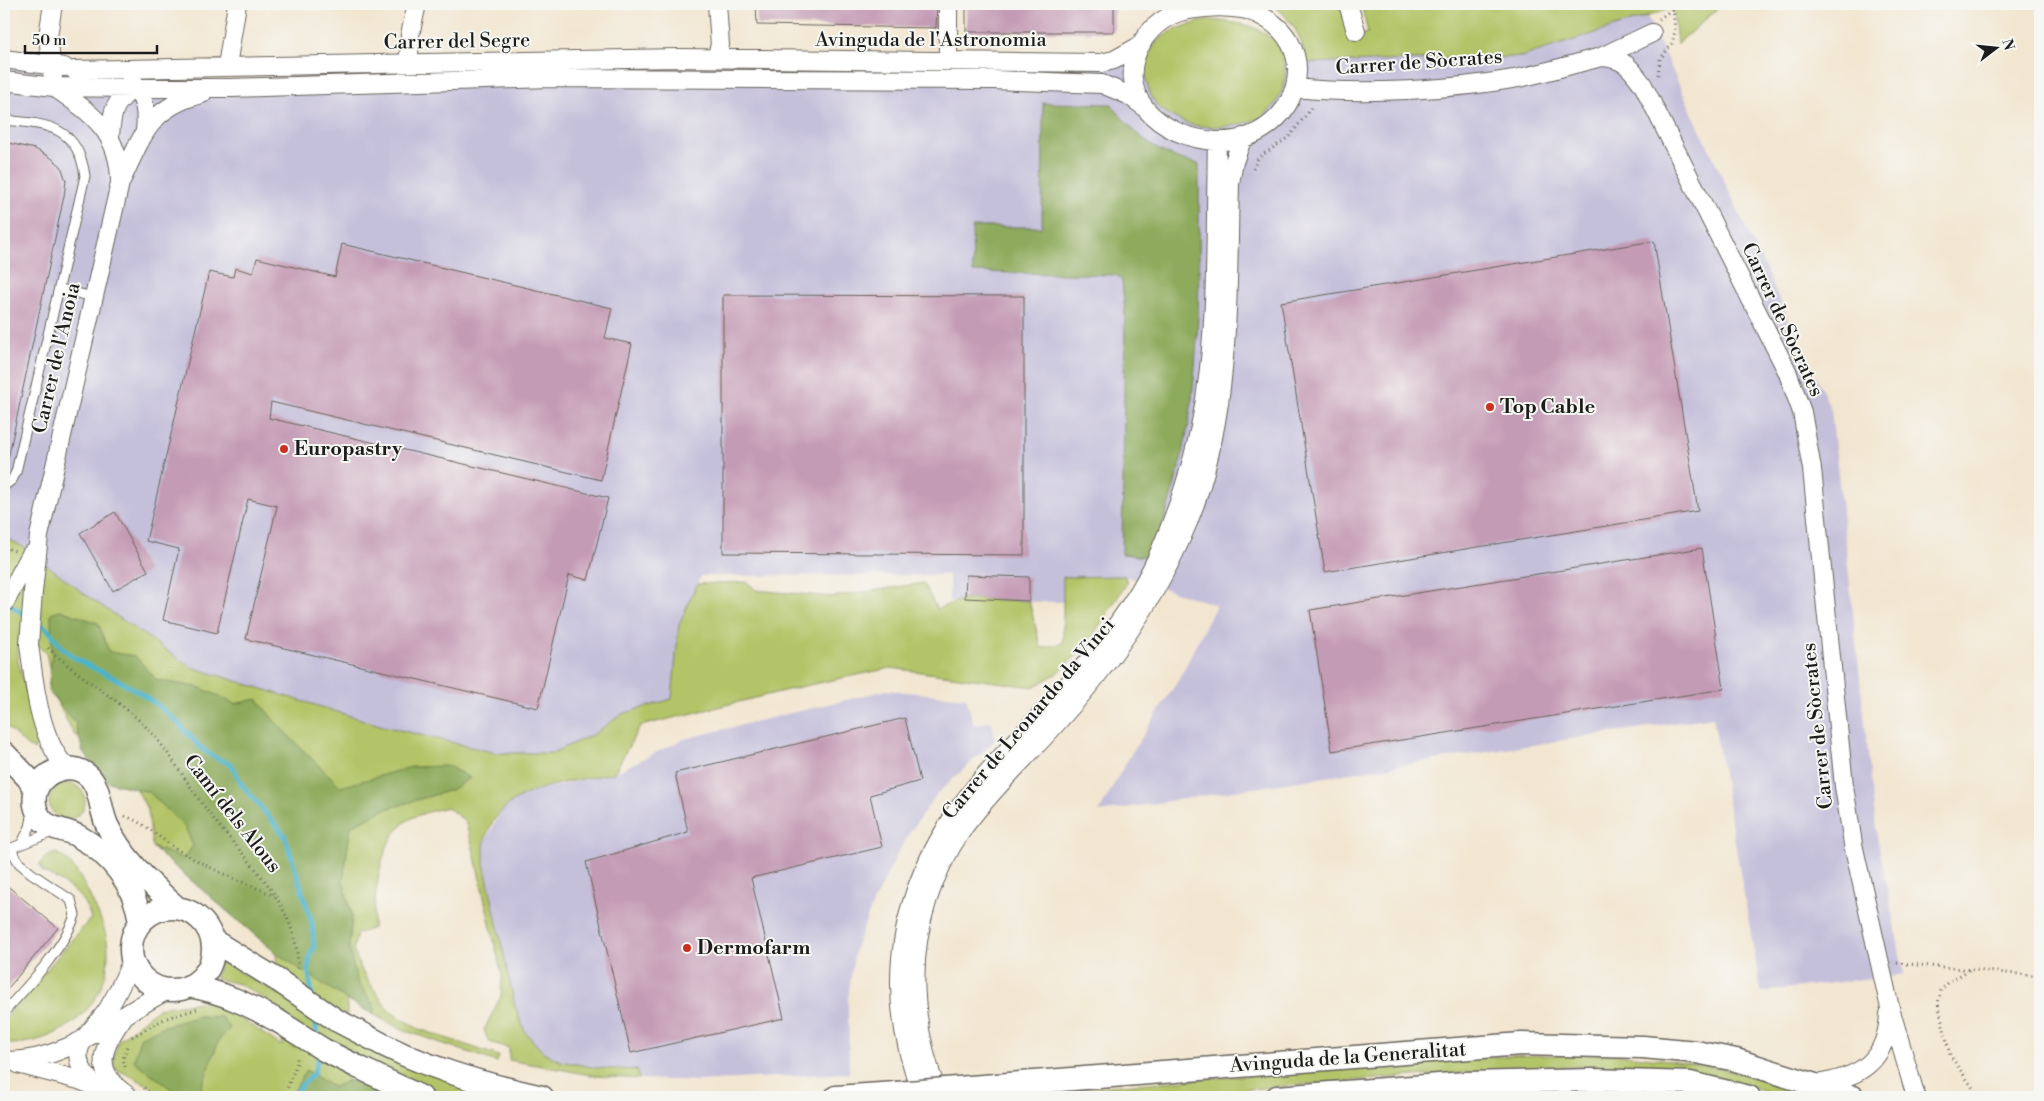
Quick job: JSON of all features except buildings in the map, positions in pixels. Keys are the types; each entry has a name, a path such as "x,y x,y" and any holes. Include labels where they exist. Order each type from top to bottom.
{"street":[{"path":"53,4 48,36 54,86 92,115 110,136"},
{"path":"227,66 237,4"},
{"path":"408,82 410,35 417,4"},
{"path":"716,58 720,45 718,4"},
{"path":"948,4 948,62"},
{"path":"1348,4 1356,30"},
{"path":"1200,6 1246,10 1268,20 1288,39 1297,62 1296,88 1291,100 1279,117 1260,130 1242,137 1217,141 1170,130 1153,118 1143,106 1134,89 1132,74 1134,58 1148,33 1161,21 1178,12 1200,6"},
{"path":"1601,57 1652,33"},
{"name":"Avinguda de l'Astronomia","path":"716,58 1101,63 1114,60 1141,45"},
{"name":"Carrer de Sòcrates","path":"1296,88 1381,89 1478,84 1522,77 1601,57 1625,62 1643,85 1787,372 1802,412 1812,469 1844,786 1853,844 1890,1008 1916,1097"},
{"name":"Carrer del Segre","path":"74,70 716,58"},
{"name":"Carrer del Segre","path":"4,59 74,70 133,88"},
{"name":"Carrer del Segre","path":"110,136 115,108 121,97 150,78 164,77 198,68"},
{"name":"Carrer del Segre","path":"4,81 54,86 231,88 551,78 744,79"},
{"name":"Avinguda de l'Astronomia","path":"744,79 869,78 1089,83 1115,88 1143,106"},
{"path":"133,88 142,99 146,113 145,130"},
{"name":"Carrer del Segre","path":"145,130 169,106 176,102 231,88"},
{"name":"Carrer de l'Anoia","path":"61,769 45,726 34,687 36,644 33,592 37,542 120,183 145,130"},
{"name":"Carrer de l'Anoia","path":"110,136 120,168 120,183"},
{"name":"Carrer de Leonardo da Vinci","path":"940,1097 928,1066 917,1022 914,996 915,957 921,922 932,886 948,853 965,826 995,788 1055,725 1111,659 1160,584 1182,538 1210,458 1221,394 1227,325 1230,183 1242,137"},
{"name":"Carrer de Leonardo da Vinci","path":"923,1097 911,1067 900,1008 901,947 916,888 935,847 969,796 1101,647 1133,601 1159,553 1186,483 1200,429 1210,357 1217,141"},
{"name":"Carrer de l'Anoia","path":"4,604 17,583 37,542"},
{"path":"8,756 34,770 78,770 88,775 95,784 107,825 126,856 141,875 177,908"},
{"path":"8,756 35,796 41,819 57,831 76,835 97,848 121,873 132,892 140,922"},
{"path":"35,796 40,782 61,769"},
{"path":"168,990 156,987 145,980 137,971 132,960 131,940 140,922 157,910 177,908 189,911 200,918 208,928 212,940 211,962 199,980 190,986"},
{"path":"212,940 289,977 336,1020 428,1066 487,1085 542,1097"},
{"path":"94,1085 87,1078 80,1061 81,1040 108,1009 132,960"},
{"path":"6,1061 52,1054 81,1040 168,990 190,986 211,990 238,1000 278,1021 324,1050 421,1097"},
{"name":"Carrer de Sòcrates","path":"1814,1084 1838,1081 1853,1075 1865,1068 1876,1057 1885,1042 1890,1008"},
{"path":"126,1014 108,1040 103,1060 111,1083 135,1091"},
{"name":"Avinguda de la Generalitat","path":"836,1097 1521,1044 1643,1047 1696,1052 1736,1060 1853,1097"},
{"path":"6,1061 94,1085 120,1097"},
{"name":"Avinguda de la Generalitat","path":"1277,1097 1466,1083 1592,1080 1690,1083 1749,1097"}],"lane":[{"path":"4,120 44,124 61,132 75,144 83,162 85,176 84,190 16,472 12,480 4,486"},
{"path":"60,289 93,297"},
{"path":"22,843 30,827 35,796"},
{"path":"4,1012 34,978 69,930 75,915 71,900 31,873 7,850 57,831"}],"path":[{"path":"1673,8 1679,4"},
{"path":"1253,169 1258,158 1284,142 1311,108 1319,104"},
{"name":"Camí dels Alous","path":"36,644 153,734 208,813 258,871 276,896 289,920 297,944 289,977"},
{"path":"122,815 140,821 177,850 196,860 276,896"},
{"path":"1879,961 2040,976"},
{"path":"1970,969 1949,982 1941,990 1938,1003 1950,1055 1978,1097"},
{"path":"128,1073 123,1059 129,1038 164,1019 184,1011 199,1009"},
{"path":"284,1097 297,1063 297,1054"},
{"path":"135,1091 155,1097"}],"shaded area":[{"path":"1647,16 1831,409 1877,837 1904,974 1761,992 1713,717 1099,812 1126,762 1179,679 1216,605 1125,576 1063,577 1063,602 949,601 949,575 701,576 679,624 672,699 622,714 594,734 552,753 496,753 383,726 191,667 133,636 26,548 4,537 4,66 150,82 777,65 1306,63 1521,57"},
{"path":"887,690 966,698 974,725 992,721 995,740 936,795 904,841 873,903 855,948 848,999 849,1073 702,1081 639,1079 638,1070 597,1068 560,1061 543,1052 525,1032 515,1006 484,863 485,841 503,808 518,797 537,790 614,773 684,739"}],"green space":[{"path":"1273,4 1340,4 1351,37 1368,33 1361,4 1723,4 1677,44 1673,8 1521,57 1306,63 1299,37 1291,23"},
{"path":"1209,20 1249,26 1263,32 1278,46 1283,56 1285,67 1283,89 1271,109 1263,116 1239,124 1219,127 1200,126 1177,119 1159,108 1154,102 1146,77 1147,65 1154,45 1161,38 1178,28"},
{"path":"1043,103 1111,104 1130,127 1159,150 1199,164 1198,316 1191,407 1180,464 1153,558 1122,554 1125,313 1122,281 1116,275 973,272 972,227 1042,227"},
{"path":"4,537 25,548 86,595 191,667 383,726 496,753 552,753 594,734 622,714 672,699 679,624 697,584 747,582 756,590 832,597 923,583 937,609 965,598 1029,601 1041,648 1063,643 1063,577 1125,576 1127,583 1084,649 1056,674 1033,687 891,668 804,686 640,726 614,773 557,784 538,790 521,797 505,808 493,822 485,840 484,863 515,1006 525,1032 543,1052 560,1061 597,1068 638,1070 639,1079 596,1076 509,1060 509,1048 489,1042 484,1030 501,996 502,976 465,821 447,807 413,817 395,832 388,844 379,872 373,928 357,934 353,950 363,973 389,1011 419,1029 499,1056 497,1062 400,1029 347,1000 347,1035 505,1097 457,1097 399,1076 347,1051 347,1088 365,1097 165,1097 148,1085 114,1068 114,1054 119,1040 158,1008 213,1000 282,1046 280,1009 242,985 215,978 221,961 279,995 276,953 152,847 148,811 122,760 75,736 55,698 46,652 19,633 18,661 36,730 35,750 27,746 4,724"},
{"path":"60,610 98,623 109,652 135,656 157,680 201,688 235,704 257,699 286,734 341,787 411,767 448,766 470,778 451,790 383,810 351,826 343,881 352,916 349,947 357,981 374,1006 374,1015 276,953 152,847 184,858 193,846 185,827 149,792 108,782 83,752 75,722 48,691 52,652 51,613"},
{"path":"67,783 74,784 80,788 84,794 84,808 80,814 74,818 67,819 60,818 54,814 50,808 49,801 50,794 54,788 60,784"},
{"path":"56,853 76,870 99,916 105,931 108,947 105,975 99,992 88,1008 75,1021 42,1039 4,1044 4,1019 91,918 88,909 78,895 66,885 42,871 40,864 46,857"},
{"path":"199,1016 221,1017 230,1029 219,1040 200,1091 182,1097 134,1061 140,1038 162,1027"},
{"path":"1609,1054 1665,1059 1718,1068 1825,1097 1786,1097 1736,1084 1688,1075 1611,1067 1561,1067 1413,1076 1149,1097 963,1097 1505,1056"},
{"path":"306,1070 333,1087 350,1080 391,1097 293,1097 293,1093"}],"waterway":[{"path":"7,603 27,616"},
{"path":"35,620 47,629 70,654 150,700 171,716 206,752 231,764 242,785 285,836 312,923 314,947 310,955 308,970 312,994"},
{"path":"314,1013 318,1039"},
{"path":"297,1097 299,1088 314,1073 319,1055"}],"place":[{"name":"Top Cable","path":"1490,407"},
{"name":"Europastry","path":"284,449"},
{"name":"Dermofarm","path":"687,948"}]}
